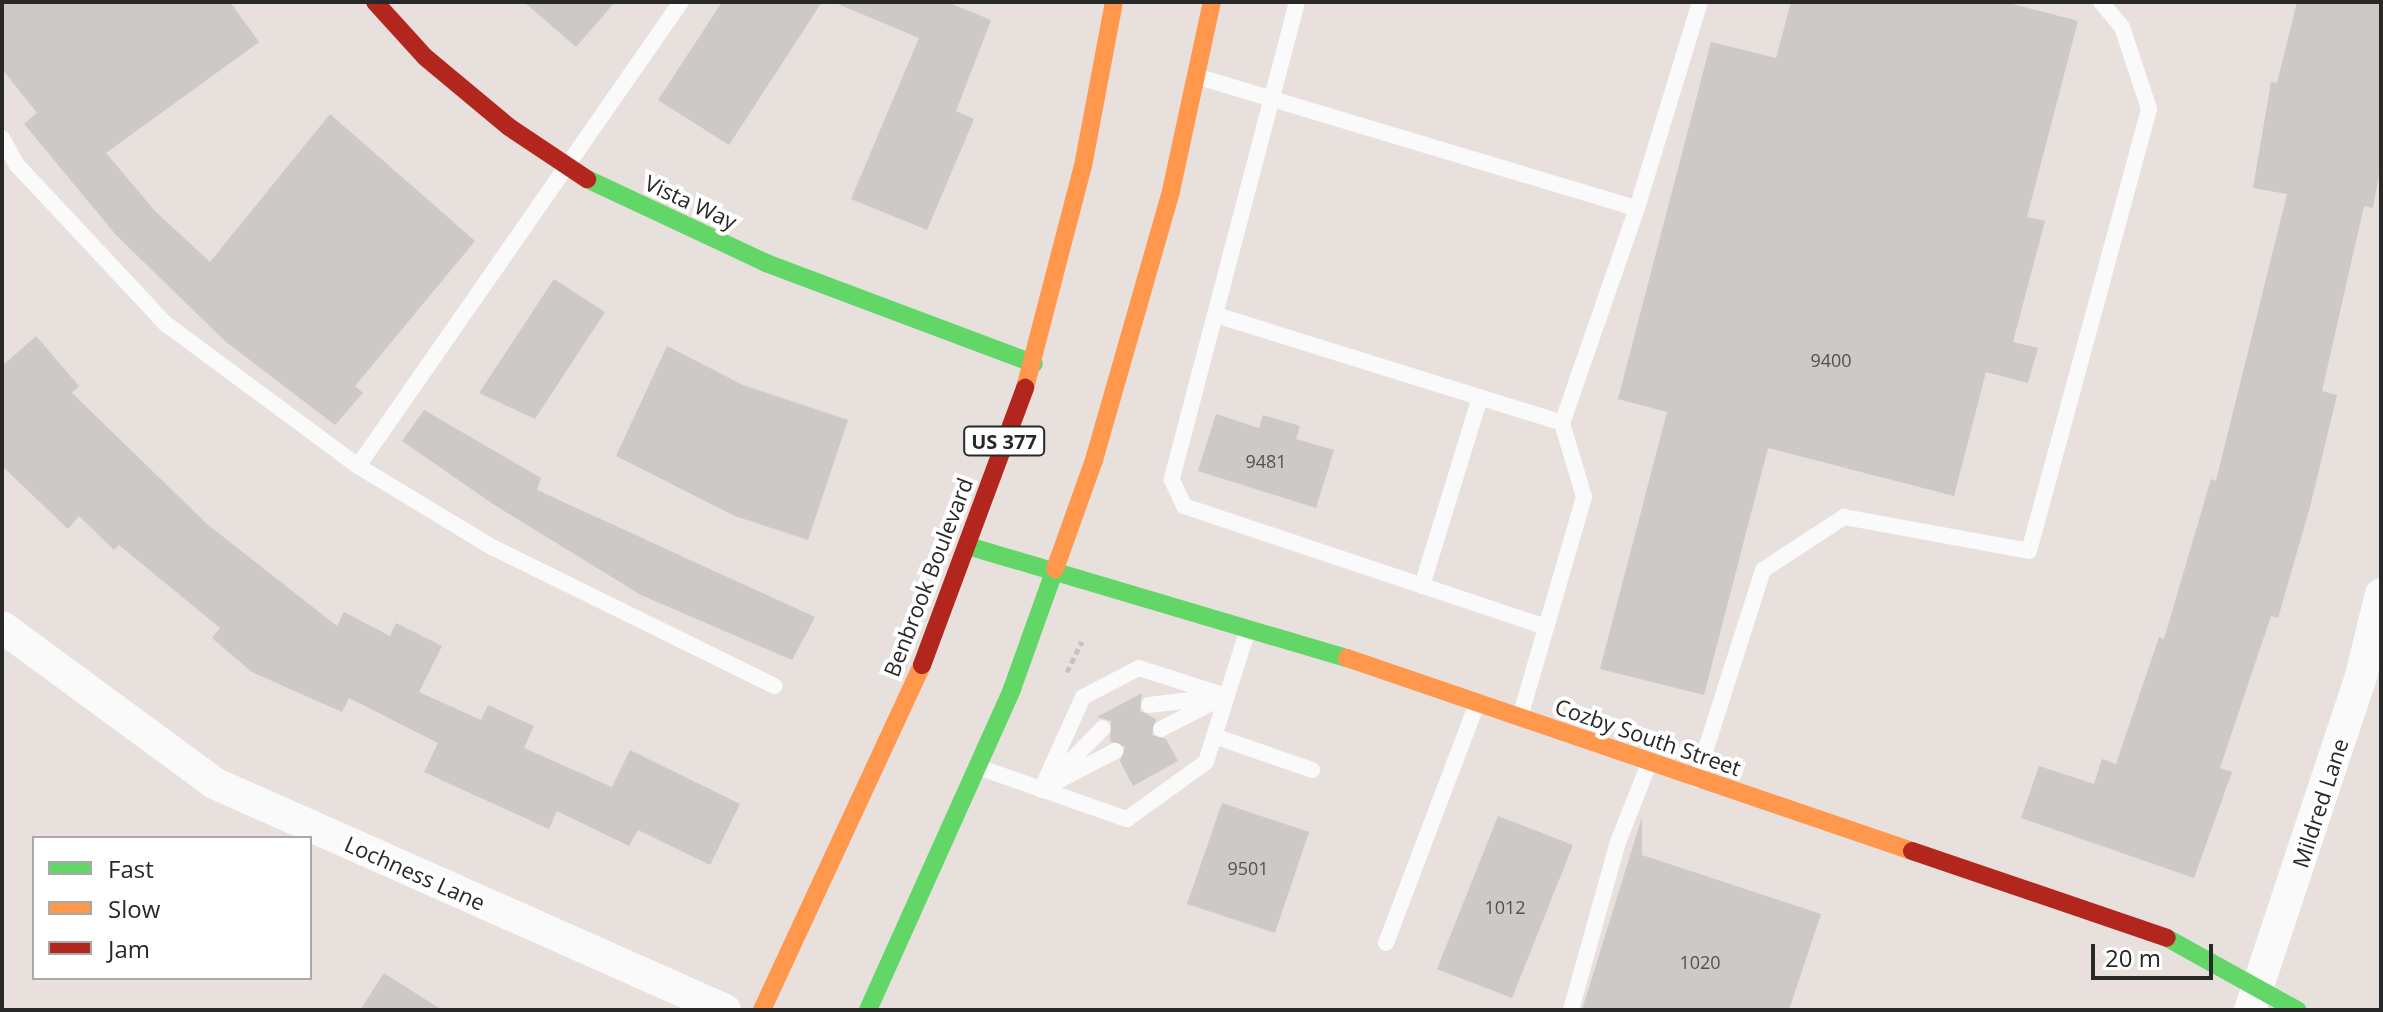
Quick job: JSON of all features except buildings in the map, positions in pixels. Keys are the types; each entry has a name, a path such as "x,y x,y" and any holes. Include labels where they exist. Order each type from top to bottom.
{"main road":[{"name":"Vista Way","path":"375,2 425,57 509,127 567,165 766,263 1034,364"},
{"name":"Benbrook Boulevard","path":"762,1010 927,655 1034,364 1083,166 1114,2"},
{"path":"868,1010 979,767 1114,397 1198,77 1212,2"},
{"name":"Cozby South Street","path":"968,546 1477,702 1648,764 2152,930 2255,998 2297,1010"}],"street":[{"name":"Mildred Lane","path":"2255,998 2361,676 2381,594"},
{"name":"Lochness Lane","path":"2,627 214,783 725,1010"}],"lane":[{"path":"358,466 681,2"},
{"path":"1297,2 1276,95 1172,480 1184,506 1546,627"},
{"path":"1696,780 1763,570 1844,517 2029,551 2149,109 2122,27 2101,2"},
{"path":"1520,717 1584,497 1562,423 1637,208 1693,4"},
{"path":"1198,77 1276,95 1637,208"},
{"path":"2,138 17,165 166,324 358,466 492,547 775,686"},
{"path":"1216,315 1562,423"},
{"path":"1422,586 1480,398"},
{"path":"979,767 1127,819 1206,762 1248,630"},
{"path":"1041,790 1083,697 1097,689 1139,668 1226,696"},
{"path":"1149,705 1226,696"},
{"path":"1161,729 1226,696"},
{"path":"1386,943 1477,702"},
{"path":"1041,790 1103,728"},
{"path":"1214,736 1312,770"},
{"path":"1041,790 1115,751"},
{"path":"1571,1010 1618,842 1648,764"}],"traffic: fast":[{"path":"587,179 766,263 1034,364"},
{"path":"968,546 1347,658"},
{"path":"868,1010 1012,689 1055,569"},
{"path":"2167,938 2297,1010"}],"traffic: slow":[{"path":"1025,388 1083,166 1114,2"},
{"path":"1055,569 1094,460 1171,191 1212,2"},
{"path":"1347,658 1912,851"},
{"path":"762,1010 922,665"}],"traffic: jam":[{"path":"375,2 425,57 509,127 587,179"},
{"path":"922,665 1025,388"},
{"path":"1912,851 2167,938"}]}
